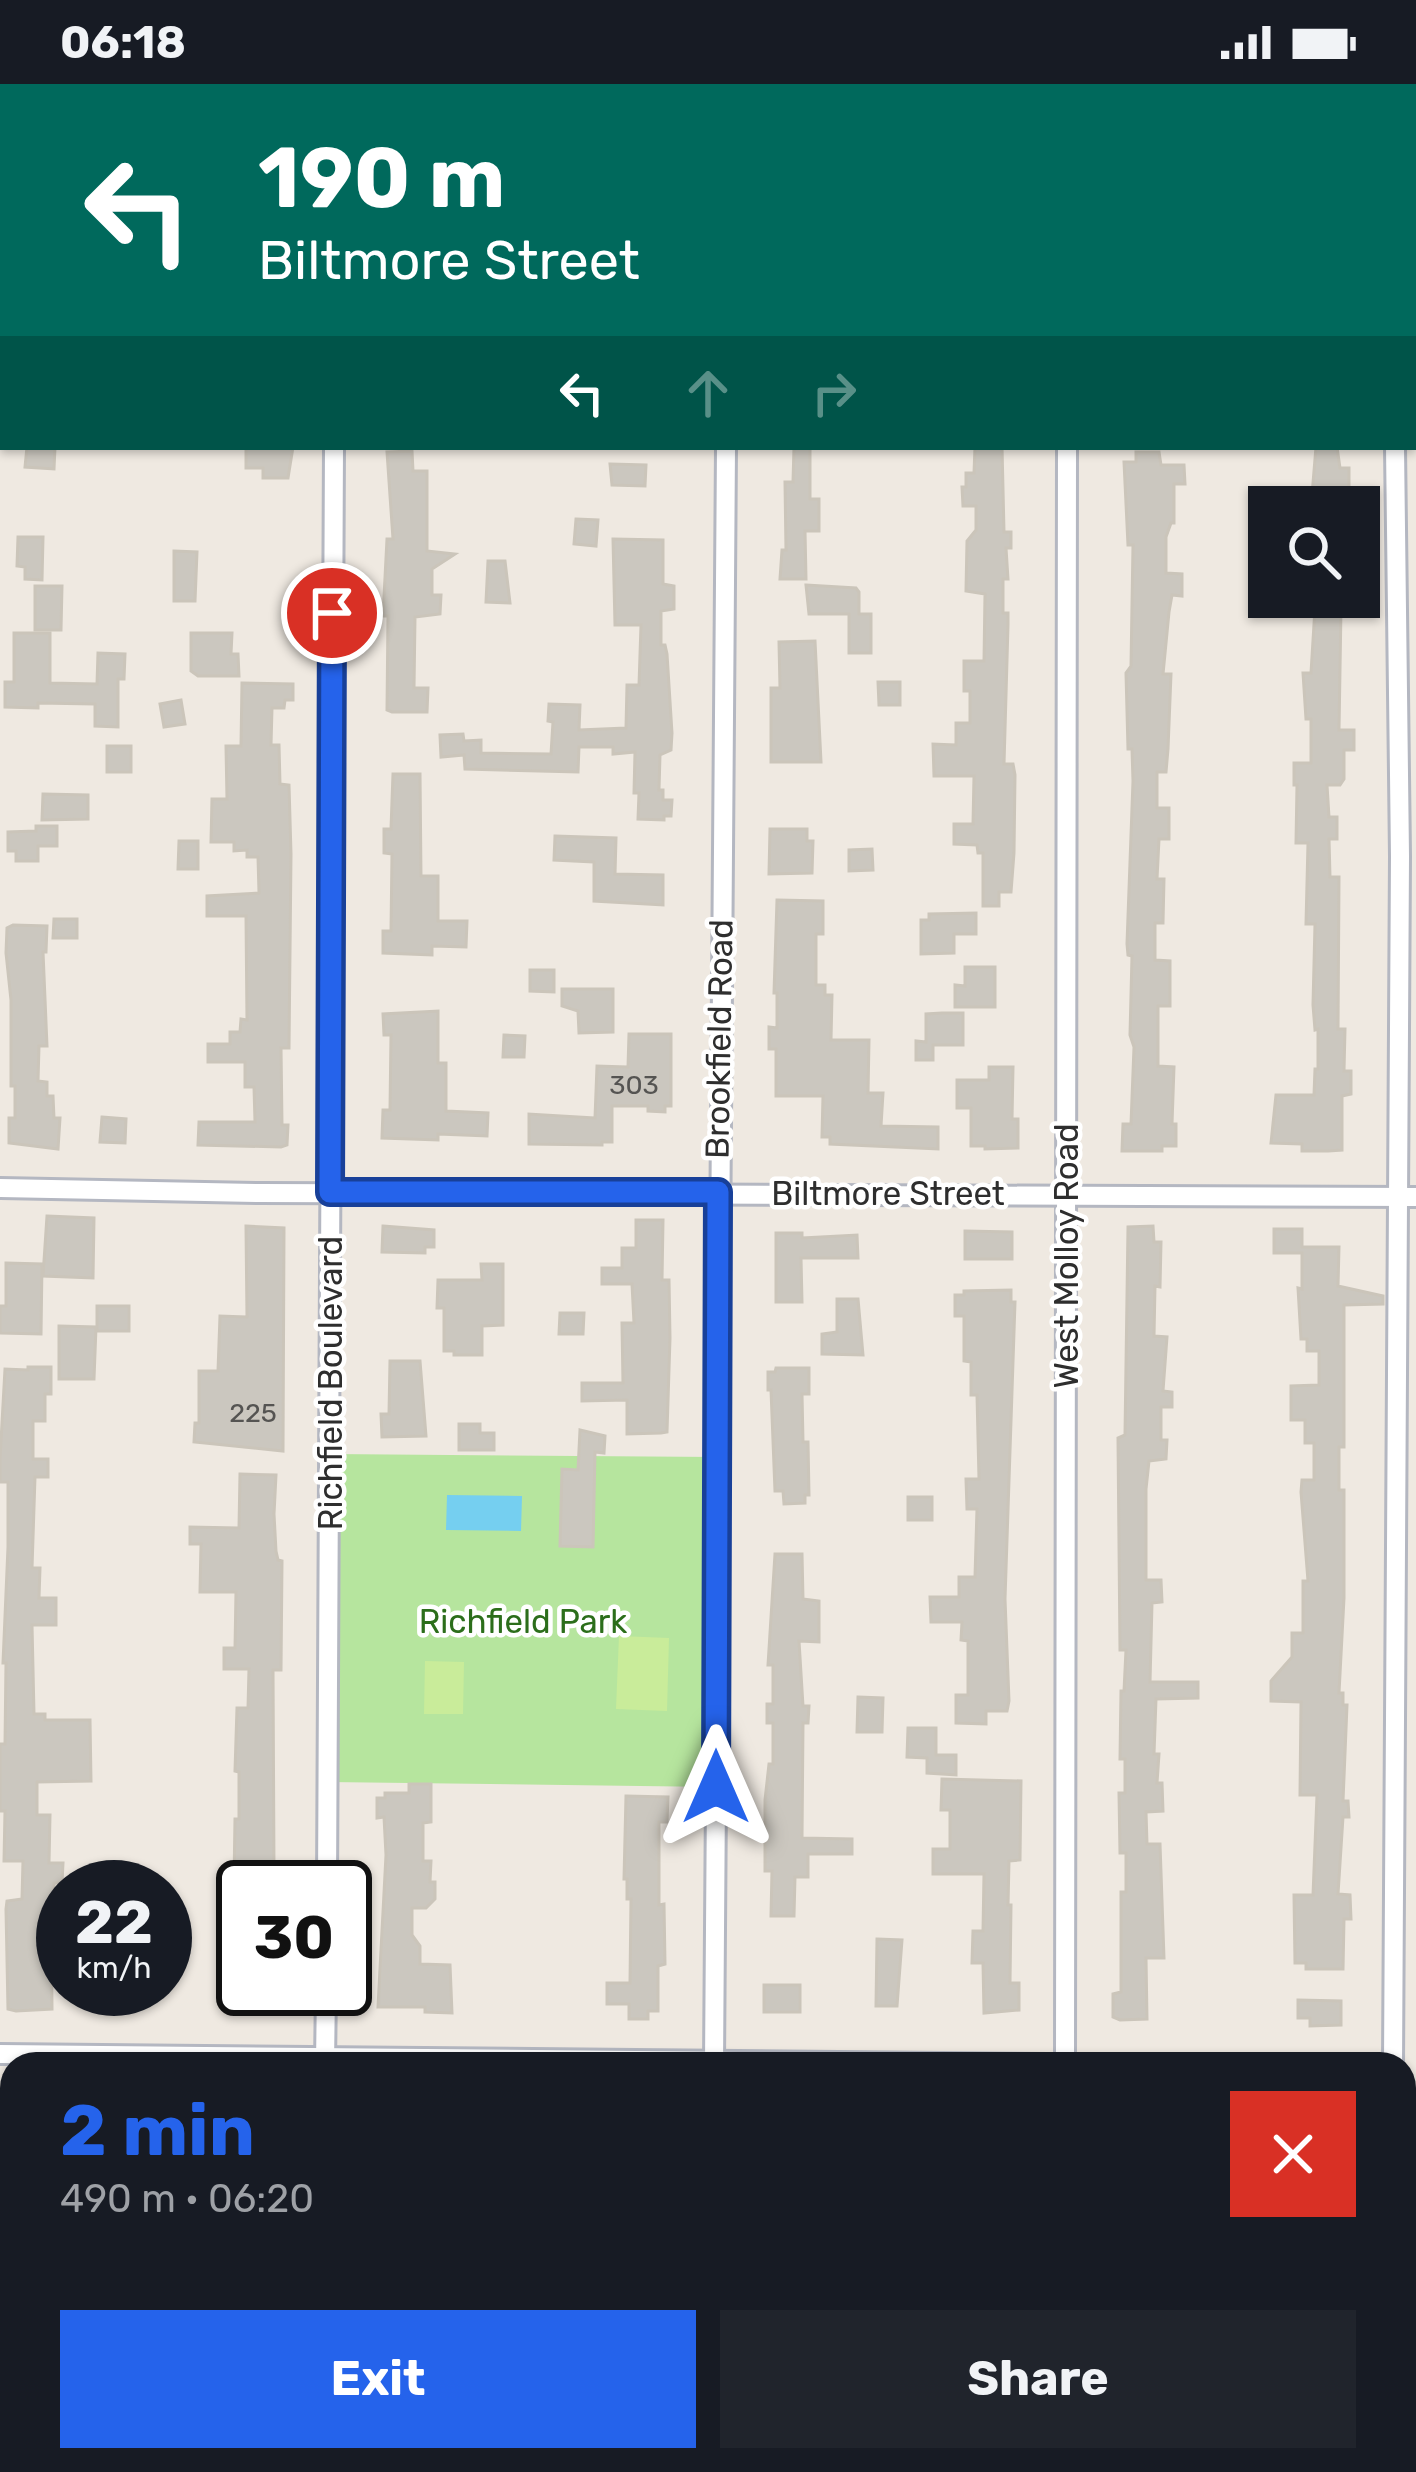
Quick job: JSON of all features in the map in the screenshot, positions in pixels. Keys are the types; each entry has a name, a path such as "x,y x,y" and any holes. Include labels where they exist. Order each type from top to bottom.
{"street":[{"name":"Richfield Boulevard","path":"327,1860 334,450"},
{"name":"Brookfield Road","path":"715,2052 726,450"},
{"name":"West Molloy Road","path":"1065,2052 1067,450"},
{"path":"1393,2052 1407,1196 1395,450"},
{"name":"Biltmore Street","path":"0,1188 1407,1196"},
{"path":"325,2052 326,2016"}],"green space":[{"name":"Richfield Park","path":"330,1454 718,1457 716,1787 328,1782"},
{"path":"619,1636 669,1638 667,1711 616,1709"},
{"path":"425,1661 464,1662 463,1714 424,1714"}],"water":[{"path":"447,1495 522,1496 521,1531 446,1530"}],"building":[{"path":"27,450 55,450 54,469 25,467"},
{"path":"246,450 293,450 288,478 263,478 263,468 246,468"},
{"path":"794,450 810,450 810,499 819,499 819,531 805,531 806,579 780,579 782,550 786,550 785,482 793,482"},
{"path":"975,450 1002,450 1004,532 1011,532 1011,548 1006,548 1008,579 1003,579 1003,613 1008,613 1004,764 1013,764 1015,775 1011,892 999,892 999,906 983,906 983,853 978,853 977,845 954,844 954,824 973,824 974,776 934,776 933,744 956,745 956,723 970,723 964,661 984,661 985,594 966,591 967,541 976,530 976,506 963,506 962,487 966,487 966,473 974,473"},
{"path":"1316,450 1337,450 1340,468 1349,468 1349,486 1313,486"},
{"path":"412,451 413,471 427,471 427,551 455,554 432,569 432,595 441,595 440,614 415,617 414,688 428,688 427,712 392,712 387,710 388,616 383,616 387,539 393,539 387,452"},
{"path":"1136,452 1159,452 1161,465 1184,465 1185,484 1174,484 1174,523 1166,537 1166,573 1182,574 1182,596 1172,595 1169,612 1163,674 1171,674 1168,749 1166,772 1157,772 1157,808 1169,808 1169,839 1159,839 1157,879 1164,879 1163,923 1155,923 1155,960 1170,961 1170,1006 1158,1006 1158,1066 1174,1067 1172,1124 1176,1124 1176,1146 1162,1146 1162,1151 1122,1151 1123,1124 1131,1124 1134,1047 1130,1035 1132,956 1127,944 1133,781 1126,673 1131,666 1133,545 1128,545 1124,462 1136,462"},
{"path":"610,464 646,465 645,486 612,485"},
{"path":"576,519 598,520 596,546 574,544"},
{"path":"18,537 43,537 42,580 25,579 25,567 17,566"},
{"path":"613,539 663,540 663,584 674,586 674,609 661,611 672,733 671,750 660,755 659,790 663,790 663,800 672,800 671,816 664,820 638,819 635,752 613,754 613,747 579,747 578,772 465,769 464,755 441,757 440,735 463,734 464,741 481,740 481,753 551,754 549,704 580,705 579,730 626,728 627,685 639,685 641,625 615,625"},
{"path":"174,551 197,552 195,601 174,601"},
{"path":"488,561 505,561 510,603 486,602"},
{"path":"806,585 856,588 859,614 871,614 871,653 849,653 849,614 809,614"},
{"path":"35,586 62,586 61,630 35,630"},
{"path":"1314,618 1341,618 1339,730 1354,730 1354,750 1344,750 1340,785 1327,785 1329,817 1337,817 1337,839 1329,839 1330,877 1339,877 1338,1029 1345,1029 1344,1071 1351,1071 1351,1094 1342,1096 1342,1150 1302,1151 1302,1144 1271,1143 1276,1095 1314,1095 1318,1069 1313,1005 1315,924 1306,924 1308,843 1296,843 1294,785 1294,763 1311,763 1311,719 1306,719 1303,673 1311,673"},
{"path":"14,633 50,633 50,683 97,684 98,653 125,654 124,679 118,679 118,727 95,726 95,704 5,707 5,682 14,682"},
{"path":"191,633 232,633 231,654 238,654 239,676 198,676 191,671"},
{"path":"815,641 821,762 771,762 771,688 780,688 779,642"},
{"path":"878,682 900,682 900,705 879,705"},
{"path":"242,683 293,684 293,700 285,700 284,708 272,708 271,745 279,745 280,784 289,785 291,854 289,1048 281,1048 282,1125 288,1125 287,1145 281,1147 198,1145 199,1122 255,1122 254,1087 245,1087 245,1062 208,1062 208,1044 230,1044 230,1032 240,1032 241,1019 247,1020 246,916 207,916 207,896 259,893 258,857 247,857 247,850 234,851 234,842 211,842 212,799 227,799 226,746 241,746"},
{"path":"181,700 185,724 164,727 160,704"},
{"path":"107,746 131,746 131,772 107,772"},
{"path":"393,774 420,774 421,876 438,876 438,921 467,921 466,947 432,946 432,955 383,953 383,931 391,931 392,854 384,853 384,829 391,829"},
{"path":"43,794 88,795 88,819 42,820"},
{"path":"36,826 57,826 57,846 38,846 38,861 16,861 16,851 8,851 8,832 36,831"},
{"path":"770,829 807,829 807,841 813,841 812,873 769,874"},
{"path":"555,836 616,838 615,874 663,875 663,905 594,901 594,862 554,860"},
{"path":"179,841 198,841 198,869 178,869"},
{"path":"872,849 873,870 849,871 849,850"},
{"path":"777,900 823,901 823,934 816,934 816,985 825,985 825,995 832,995 831,1040 869,1040 868,1093 883,1093 881,1126 938,1127 938,1149 830,1144 830,1137 822,1137 823,1096 776,1096 776,1049 769,1049 769,1027 777,1028"},
{"path":"976,913 976,934 954,934 954,953 921,954 921,920 929,920 929,914"},
{"path":"54,919 77,919 77,938 53,938"},
{"path":"47,926 43,952 47,1046 39,1046 38,1081 47,1082 54,1118 60,1118 58,1149 9,1143 15,1086 11,1086 6,953 7,928"},
{"path":"965,967 995,967 995,1007 955,1007 955,985 965,986"},
{"path":"530,970 554,970 554,992 530,991"},
{"path":"562,989 613,989 613,1032 579,1033 578,1011 562,1006"},
{"path":"438,1011 438,1063 446,1063 446,1111 488,1113 487,1136 382,1138 383,1110 390,1110 391,1035 384,1035 383,1014"},
{"path":"963,1013 963,1045 933,1045 933,1060 916,1060 916,1041 926,1042 926,1014"},
{"path":"629,1034 671,1034 671,1106 665,1106 665,1112 648,1111 648,1106 612,1106 612,1142 602,1145 529,1144 529,1114 595,1118 597,1066 628,1067"},
{"path":"504,1035 525,1036 524,1057 503,1057"},
{"path":"989,1067 1013,1067 1012,1119 1018,1119 1018,1148 971,1146 971,1108 957,1108 957,1080 989,1080"},
{"path":"102,1117 126,1119 125,1143 100,1142"},
{"path":"47,1216 94,1218 93,1278 43,1276"},
{"path":"636,1220 663,1220 662,1280 669,1280 670,1338 667,1432 661,1433 627,1434 627,1400 582,1401 582,1383 623,1383 622,1323 634,1323 632,1284 602,1284 602,1268 622,1268 622,1248 636,1248"},
{"path":"246,1226 284,1228 283,1451 194,1442 195,1423 199,1423 199,1371 218,1371 220,1316 247,1317"},
{"path":"383,1226 434,1230 434,1247 425,1247 425,1253 382,1252"},
{"path":"1153,1226 1154,1242 1161,1242 1154,1336 1167,1337 1163,1391 1172,1392 1172,1407 1161,1407 1166,1459 1149,1461 1146,1489 1146,1580 1161,1580 1162,1602 1152,1603 1150,1682 1198,1682 1198,1698 1156,1699 1154,1754 1159,1754 1157,1783 1162,1783 1163,1811 1146,1812 1147,1844 1160,1844 1164,1958 1146,1958 1147,2019 1120,2020 1113,2017 1113,1994 1121,1992 1121,1892 1126,1892 1119,1793 1125,1793 1125,1759 1120,1759 1126,1650 1120,1650 1118,1438 1125,1435 1128,1227"},
{"path":"1274,1229 1302,1229 1302,1247 1339,1247 1338,1286 1383,1296 1383,1304 1344,1305 1344,1447 1339,1447 1339,1490 1344,1490 1344,1598 1339,1693 1347,1705 1343,1801 1348,1801 1349,1817 1343,1817 1338,1894 1350,1895 1351,1919 1344,1919 1343,1969 1306,1969 1306,1963 1295,1963 1294,1895 1313,1895 1317,1795 1300,1795 1301,1702 1271,1701 1271,1681 1292,1657 1292,1633 1303,1633 1303,1581 1308,1581 1301,1492 1302,1480 1314,1480 1314,1443 1305,1443 1305,1420 1291,1420 1291,1386 1319,1385 1319,1351 1307,1351 1307,1339 1301,1339 1302,1253 1274,1253"},
{"path":"965,1231 1012,1232 1012,1259 965,1259"},
{"path":"776,1233 802,1233 802,1238 857,1235 858,1258 801,1258 802,1302 776,1302"},
{"path":"6,1263 42,1264 41,1334 0,1333 0,1306 6,1306"},
{"path":"481,1264 503,1264 503,1325 482,1326 482,1355 454,1355 454,1351 444,1351 444,1308 437,1308 438,1280 482,1280"},
{"path":"1011,1290 1011,1302 1015,1302 1005,1599 1009,1701 1007,1711 986,1711 986,1724 956,1723 956,1695 968,1695 968,1641 961,1640 962,1622 931,1622 930,1597 959,1597 959,1577 975,1577 977,1509 967,1509 966,1479 979,1479 977,1395 971,1395 971,1362 964,1361 964,1316 955,1316 955,1295"},
{"path":"837,1299 858,1299 863,1355 822,1354 822,1334 837,1332"},
{"path":"97,1306 129,1306 129,1331 97,1331"},
{"path":"560,1313 584,1313 583,1334 559,1334"},
{"path":"59,1326 96,1327 94,1379 59,1379"},
{"path":"390,1361 420,1361 426,1436 382,1437 381,1414 389,1414"},
{"path":"51,1367 45,1421 33,1421 33,1459 48,1459 48,1477 35,1477 32,1568 40,1568 39,1598 56,1598 56,1625 32,1625 34,1714 45,1714 45,1720 90,1720 91,1781 37,1782 37,1815 50,1815 49,1860 36,1860 36,2010 16,2011 8,2009 6,1909 7,1901 22,1899 23,1861 4,1861 5,1811 0,1811 8,1482 0,1482 0,1459 5,1369"},
{"path":"809,1368 809,1394 802,1394 803,1442 808,1442 809,1495 805,1503 784,1504 783,1491 775,1491 768,1372"},
{"path":"459,1424 480,1424 480,1433 494,1433 494,1450 459,1450"},
{"path":"580,1430 605,1436 604,1453 595,1452 593,1547 560,1546 562,1469 578,1470"},
{"path":"240,1474 276,1475 276,1551 282,1561 281,1670 273,1670 274,1860 234,1860 235,1819 239,1819 237,1708 248,1708 249,1669 224,1669 224,1648 235,1648 236,1592 200,1592 201,1544 190,1544 190,1527 239,1528"},
{"path":"908,1497 932,1497 932,1520 908,1520"},
{"path":"775,1554 802,1554 803,1599 819,1601 819,1642 799,1641 803,1706 809,1706 808,1723 803,1723 802,1838 852,1839 852,1854 808,1854 808,1877 795,1877 794,1916 771,1916 772,1871 765,1871 765,1800 769,1764 773,1764 773,1723 767,1723 767,1704 773,1704 773,1665 768,1665"},
{"path":"858,1697 883,1698 882,1732 857,1732"},
{"path":"908,1728 936,1728 936,1755 956,1755 956,1775 927,1773 927,1758 907,1757"},
{"path":"942,1779 1021,1781 1020,1860 1009,1861 1008,1905 1010,1983 1019,1983 1019,2010 984,2013 983,1963 972,1963 973,1931 983,1931 984,1874 933,1874 933,1849 950,1849 950,1810 941,1810"},
{"path":"409,1784 431,1784 431,1822 423,1823 423,1861 431,1861 430,1882 435,1882 435,1899 426,1908 412,1908 412,1935 420,1946 420,1964 450,1965 452,2013 425,2012 425,2007 378,2007 386,1855 384,1817 377,1818 377,1798 385,1798 385,1793 409,1793"},
{"path":"626,1796 668,1797 667,1822 659,1822 665,1964 658,1966 658,2011 648,2011 648,2019 629,2019 629,2004 607,2004 607,1983 630,1983 631,1899 627,1899 624,1879"},
{"path":"877,1939 902,1940 897,2006 876,2006"},
{"path":"764,1985 800,1985 800,2012 764,2012"},
{"path":"1298,2000 1341,2001 1341,2025 1310,2026 1310,2018 1298,2018"}],"route":[{"path":"332,613 330,1192 718,1192 716,1787"}]}
